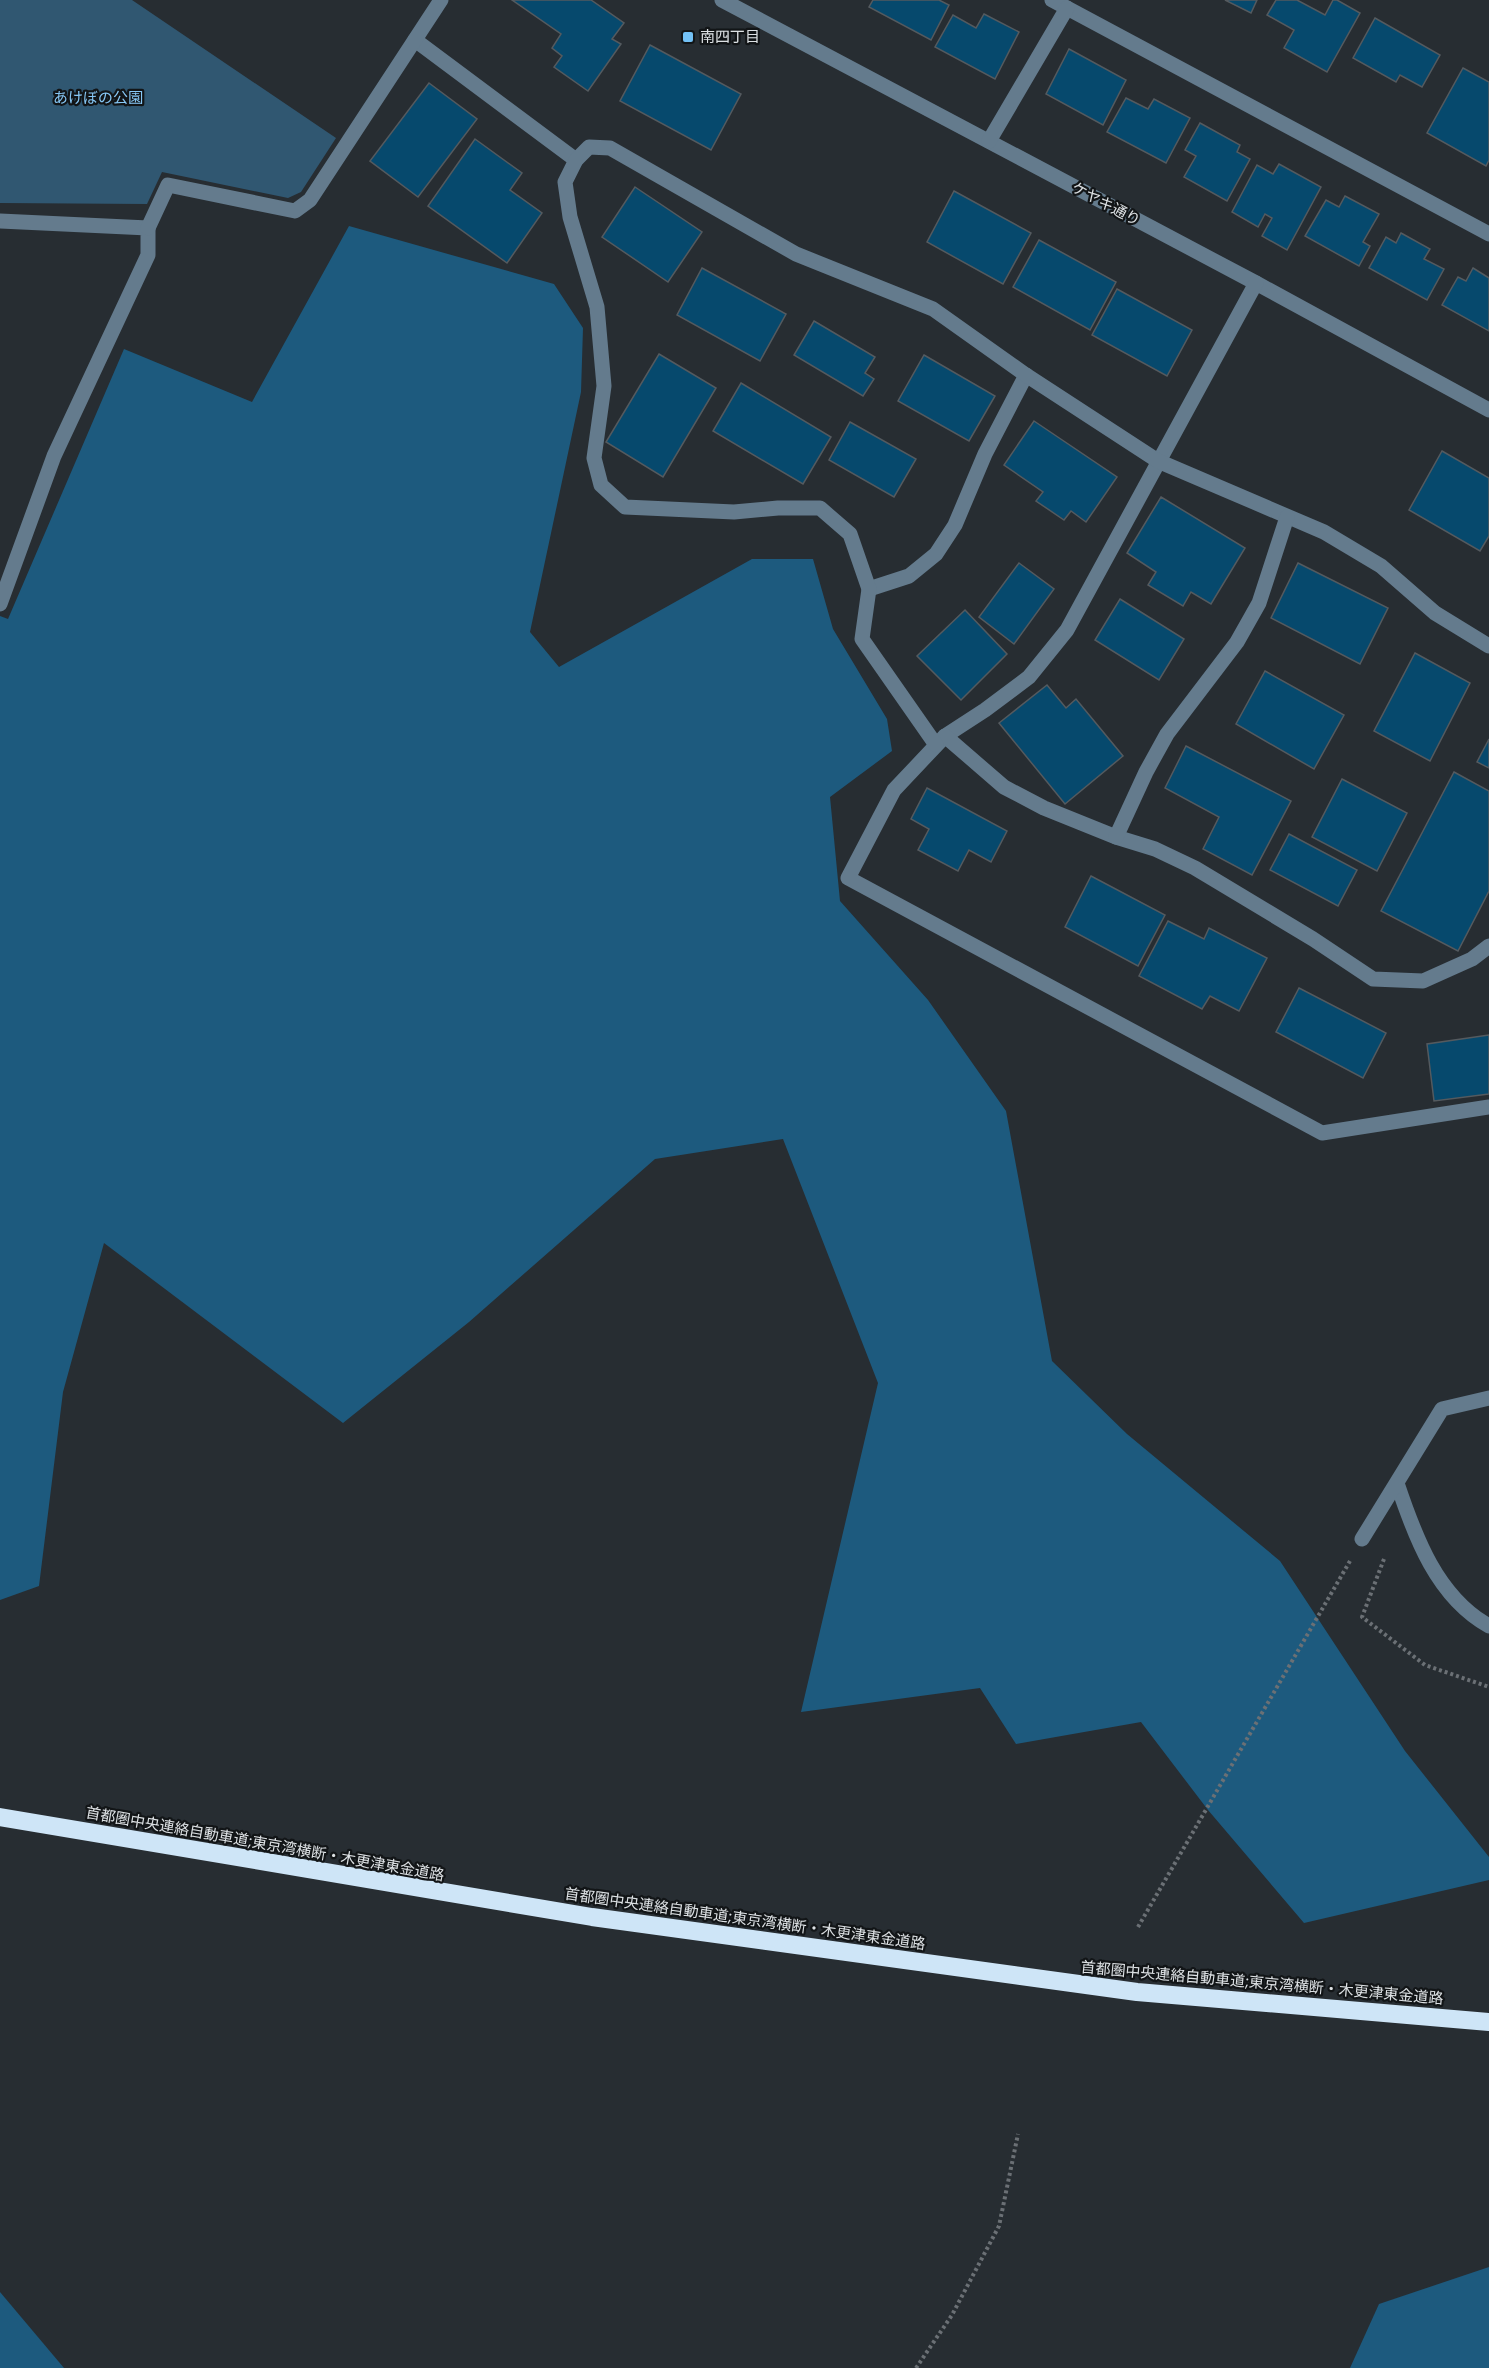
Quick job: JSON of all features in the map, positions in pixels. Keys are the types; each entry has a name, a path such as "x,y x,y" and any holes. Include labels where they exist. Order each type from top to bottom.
{"highway":[{"name":"首都圏中央連絡自動車道;東京湾横断・木更津東金道路","path":"0,1817 604,1919 1137,1992 1489,2022"}],"street":[{"path":"0,604 54,456 148,255 148,228 168,185 295,211 310,200 441,0"},
{"name":"ケヤキ通り","path":"722,0 1256,283 1489,410"},
{"path":"1052,0 1489,234"},
{"path":"989,141 1067,8"},
{"path":"415,40 576,160"},
{"path":"1489,646 1435,613 1381,566 1324,532 1158,461 1026,375 933,309 796,254 610,148 589,147 576,160 565,182 570,217 597,308 604,386 594,458 601,485 625,507 734,512 778,508 820,508 850,534 869,589 862,639 941,741 1004,787 1044,808 1116,837 1155,849 1195,868 1313,939 1373,979 1423,981 1472,959 1489,946"},
{"path":"0,221 148,228"},
{"path":"1256,283 1067,630 1029,677 941,741 894,790 848,878 1322,1133 1489,1107"},
{"path":"869,589 909,576 936,554 956,525 985,454 1026,375"},
{"path":"1116,837 1146,772 1167,734 1237,642 1259,603 1287,517"},
{"path":"1362,1539 1443,1409 1489,1398"},
{"path":"1397,1484 1414,1533 1443,1585 1477,1619 1489,1626"}],"path":[{"path":"1138,1927 1362,1539 1386,1554 1362,1617 1425,1665 1489,1687"},
{"path":"916,2368 952,2314 999,2226 1018,2134"}],"green space":[{"name":"あけぼの公園","path":"0,0 132,0 336,138 301,192 288,198 162,172 147,204 0,203"}],"shaded area":[{"path":"349,226 554,284 583,328 581,392 530,632 559,667 752,559 813,559 833,629 887,719 892,751 830,797 840,901 928,1000 1006,1111 1052,1361 1127,1434 1280,1561 1405,1751 1489,1857 1489,1880 1304,1923 1208,1810 1141,1722 1016,1744 980,1688 801,1712 878,1383 783,1139 655,1159 469,1322 343,1423 104,1243 63,1392 39,1586 0,1600 0,616 8,619 124,349 252,402"},
{"path":"1489,2267 1489,2368 1350,2368 1379,2304"},
{"path":"0,2292 64,2368 0,2368"}],"building":[{"path":"512,0 591,0 624,23 612,39 621,44 588,91 554,67 562,56 552,48 561,34"},
{"path":"873,0 939,0 949,5 931,40 869,7"},
{"path":"1225,0 1257,0 1251,13"},
{"path":"1276,0 1297,0 1325,15 1333,0 1337,0 1360,13 1327,72 1284,48 1294,30 1267,15"},
{"path":"984,14 1019,32 995,79 935,47 953,15 976,28"},
{"path":"1375,18 1440,55 1422,87 1400,75 1396,82 1353,58"},
{"path":"650,45 741,94 711,150 620,101"},
{"path":"1069,49 1126,80 1103,125 1046,94"},
{"path":"1463,68 1489,82 1489,160 1486,166 1427,133"},
{"path":"429,83 477,119 418,197 370,161"},
{"path":"1126,98 1148,109 1154,99 1190,118 1166,163 1107,132"},
{"path":"1200,123 1240,145 1237,152 1250,159 1227,201 1184,177 1196,156 1185,150"},
{"path":"475,139 522,173 510,190 542,213 507,263 428,206"},
{"path":"1279,164 1321,187 1287,250 1262,236 1272,218 1265,214 1258,227 1232,212 1257,165 1273,174"},
{"path":"635,187 702,232 668,282 602,237"},
{"path":"954,191 1031,233 1003,284 927,242"},
{"path":"1345,196 1379,214 1363,242 1370,246 1359,266 1305,236 1326,200 1339,207"},
{"path":"1401,233 1430,249 1424,259 1444,269 1427,300 1369,268 1386,237 1396,243"},
{"path":"1039,240 1116,282 1090,330 1013,287"},
{"path":"702,268 786,314 760,361 677,315"},
{"path":"1473,268 1489,278 1489,331 1442,305 1458,277 1466,281"},
{"path":"1117,289 1192,330 1167,376 1092,335"},
{"path":"814,321 875,357 865,373 874,379 863,396 794,355"},
{"path":"659,354 716,388 663,477 606,442"},
{"path":"924,355 995,396 969,441 898,401"},
{"path":"741,383 831,437 803,484 713,431"},
{"path":"1034,421 1117,477 1086,522 1071,511 1064,520 1036,501 1043,492 1004,465"},
{"path":"850,422 916,459 894,497 829,460"},
{"path":"1442,451 1489,478 1489,536 1480,551 1409,510"},
{"path":"1161,497 1245,548 1211,604 1191,592 1183,606 1148,585 1156,572 1127,553"},
{"path":"1019,563 1054,589 1014,644 979,617"},
{"path":"1298,563 1388,608 1360,664 1271,618"},
{"path":"1120,599 1184,639 1159,680 1095,640"},
{"path":"965,610 1007,654 961,700 917,656"},
{"path":"1415,653 1470,683 1430,761 1374,731"},
{"path":"1265,671 1344,715 1314,769 1236,724"},
{"path":"1047,685 1066,708 1076,699 1123,756 1065,804 999,723"},
{"path":"1489,739 1489,768 1477,762"},
{"path":"1186,746 1291,801 1252,875 1203,849 1219,817 1165,788"},
{"path":"1454,772 1489,791 1489,891 1458,951 1381,911"},
{"path":"1342,779 1407,813 1377,871 1312,837"},
{"path":"927,788 1007,831 991,862 969,850 958,871 918,850 929,829 911,819"},
{"path":"1289,834 1357,870 1338,906 1270,870"},
{"path":"1091,876 1165,915 1138,966 1065,927"},
{"path":"1168,921 1204,939 1209,928 1267,958 1239,1011 1210,996 1202,1009 1139,976"},
{"path":"1299,988 1386,1033 1363,1078 1276,1032"},
{"path":"1489,1035 1489,1094 1434,1101 1427,1044"}],"place":[{"name":"南四丁目","path":"688,37"}]}
